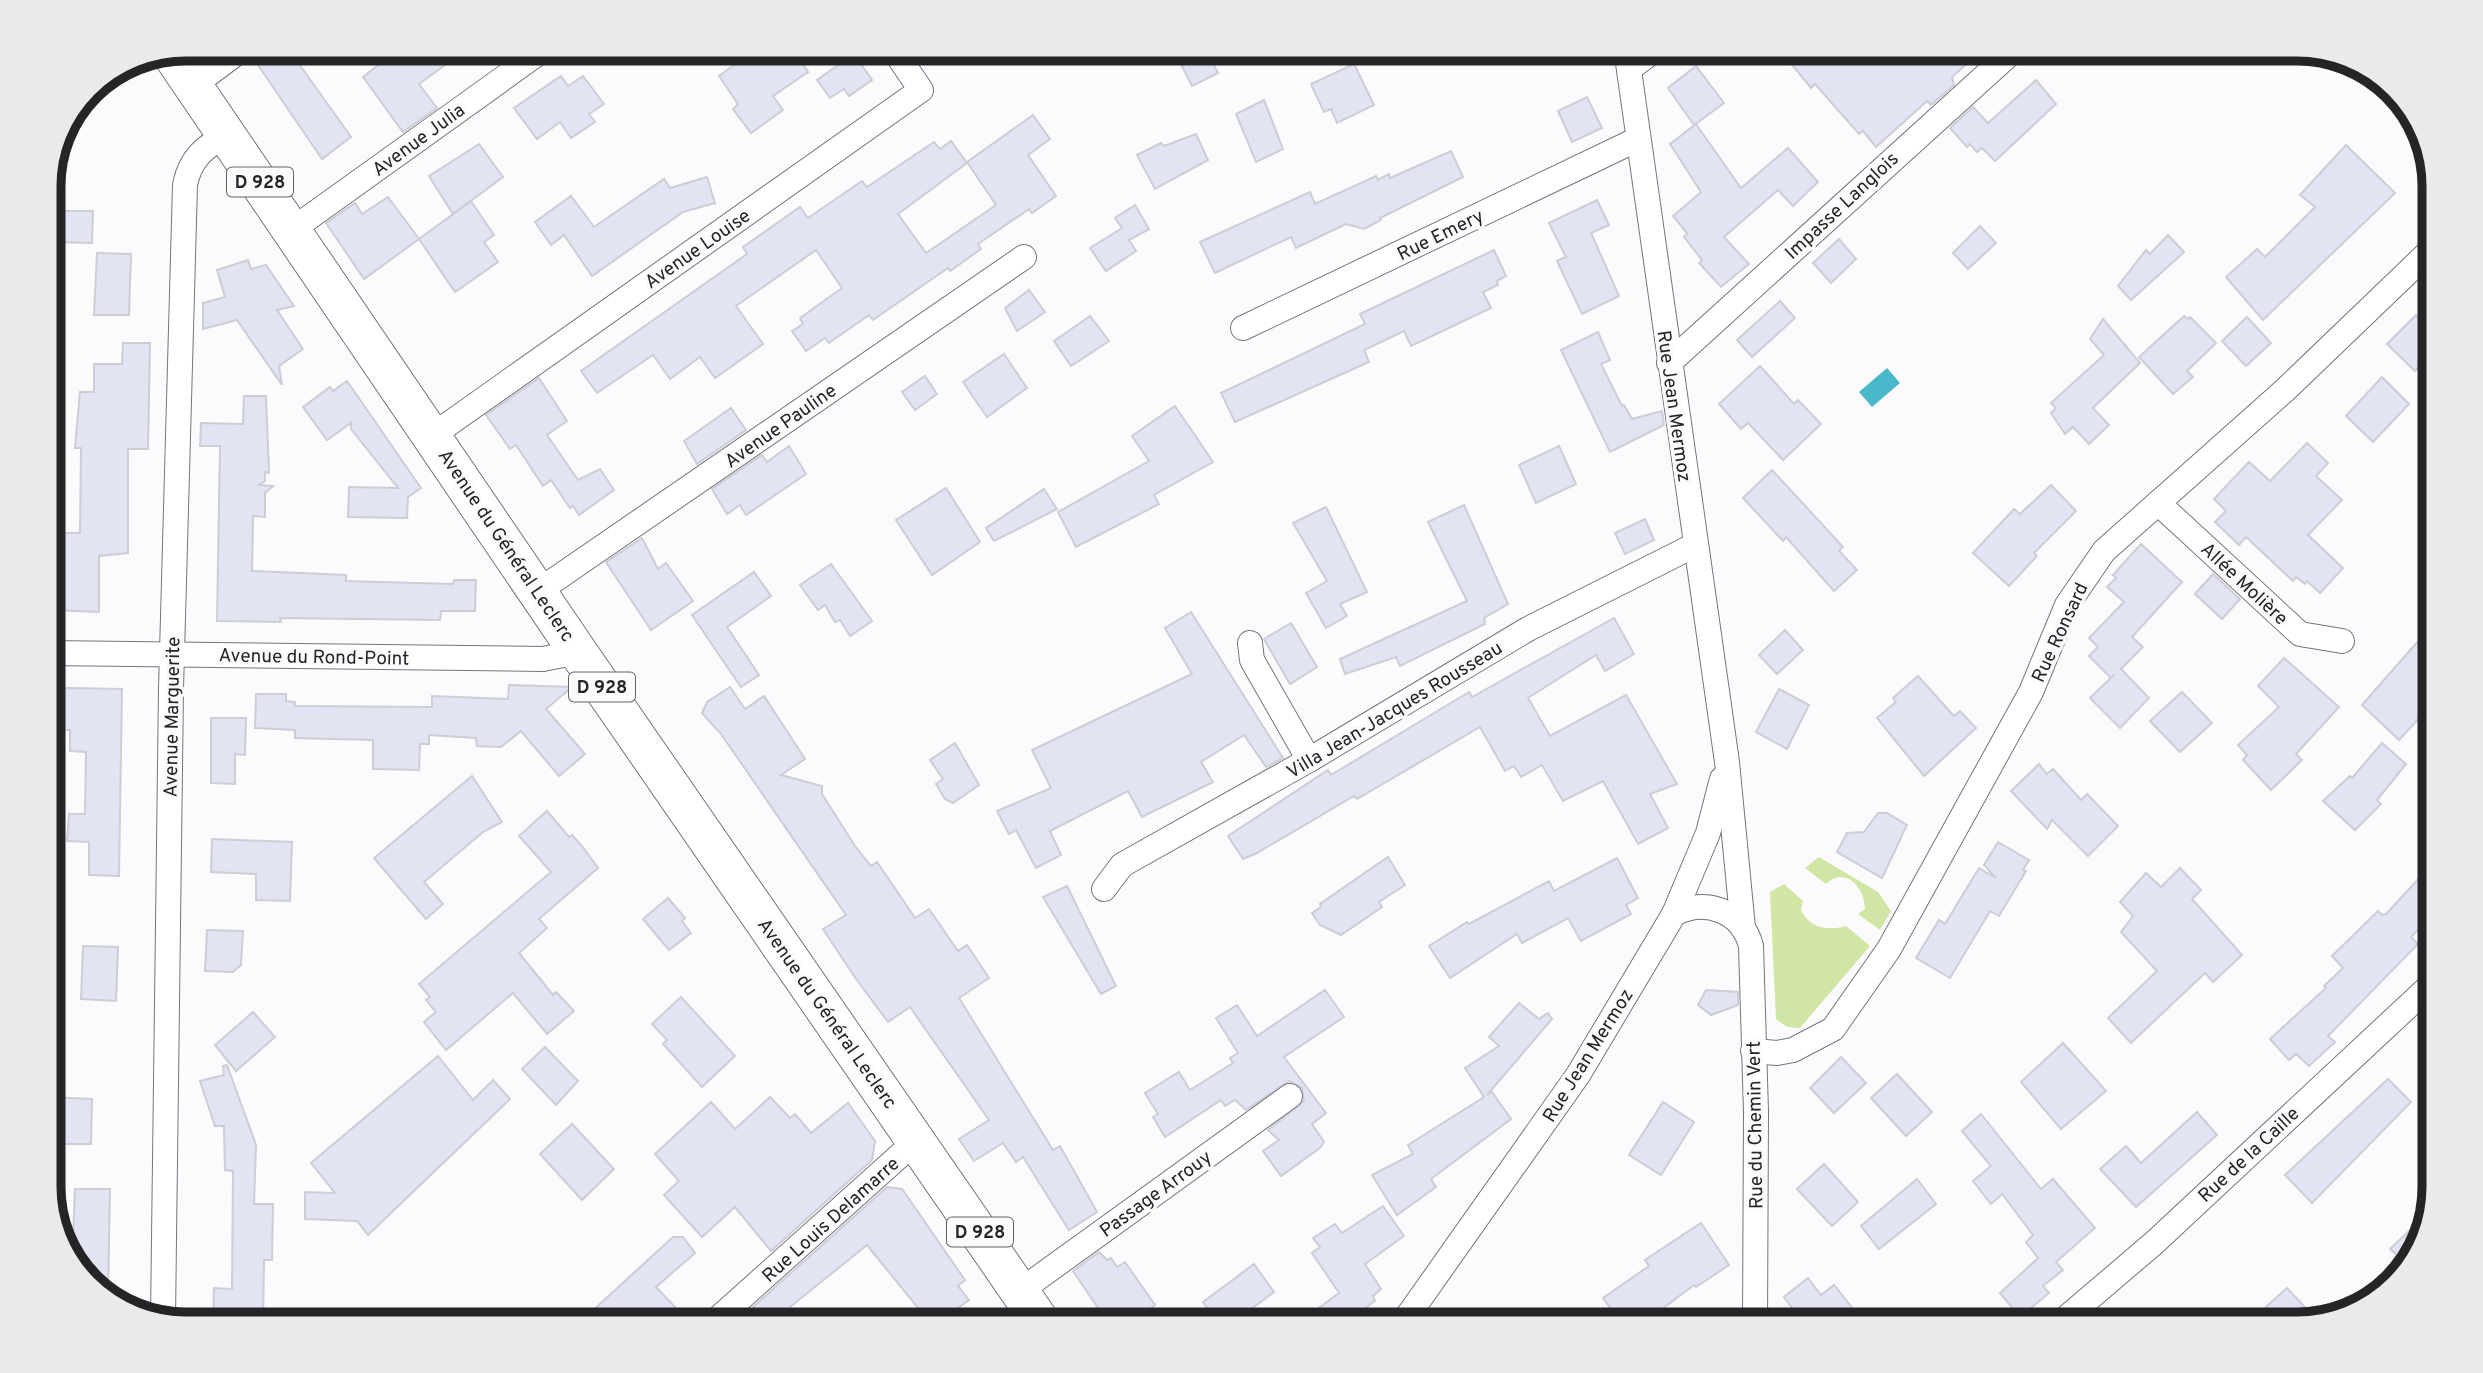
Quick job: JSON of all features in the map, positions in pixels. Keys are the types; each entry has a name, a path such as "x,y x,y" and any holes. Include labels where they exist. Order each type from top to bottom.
{"main road":[{"name":"Avenue du Général Leclerc","path":"177,62 578,652 916,1141"},
{"name":"D 928","path":"916,1141 1034,1312"}],"street":[{"name":"Rue Jean Mermoz","path":"1628,61 1727,762 1743,928"},
{"name":"Impasse Langlois","path":"1669,363 2002,61"},
{"path":"194,85 225,62"},
{"name":"Avenue Julia","path":"293,229 526,62"},
{"name":"Avenue Louise","path":"433,435 921,90 902,62"},
{"name":"Avenue Marguerite","path":"163,1309 172,655 185,185 194,159 203,148 227,134"},
{"name":"Rue Emery","path":"1243,328 1638,139"},
{"name":"Avenue Pauline","path":"537,592 1024,257"},
{"name":"Rue Ronsard","path":"1753,1051 1777,1053 1793,1050 1833,1030 1889,949 2031,692 2067,605 2104,551 2284,391 2421,259"},
{"name":"Allée Molière","path":"2158,503 2300,634 2342,641"},
{"name":"Villa Jean-Jacques Rousseau","path":"1104,889 1122,865 1309,760 1528,629 1695,544"},
{"path":"1250,643 1252,660 1309,760"},
{"name":"Avenue du Rond-Point","path":"62,653 543,659 578,652"},
{"name":"Rue Jean Mermoz","path":"1410,1312 1578,1075 1674,914 1708,833 1727,762"},
{"path":"1674,914 1694,906 1715,908 1737,919 1743,928"},
{"name":"Rue du Chemin Vert","path":"1743,928 1751,946 1755,1312"},
{"name":"Rue de la Caille","path":"2073,1312 2154,1243 2422,993"},
{"name":"Passage Arrouy","path":"1020,1291 1290,1096"},
{"name":"Rue Louis Delamarre","path":"725,1312 916,1141"}],"green space":[{"path":"1819,857 1878,892 1891,911 1880,930 1858,914 1865,909 1864,901 1853,882 1840,877 1826,884 1805,868"},
{"path":"1784,884 1803,901 1801,910 1814,925 1826,928 1846,926 1870,946 1800,1028 1787,1027 1776,1019 1770,892"},
{"path":"746,1302 756,1312 735,1312"}],"water":[{"path":"1887,368 1900,383 1872,407 1859,392"}],"building":[{"path":"1789,61 1970,61 1952,77 1954,85 1931,105 1927,101 1876,147 1863,131 1859,134 1815,84 1811,88"},
{"path":"262,62 298,62 351,137 322,159 258,65"},
{"path":"374,62 449,62 419,84 437,108 403,132 363,77 377,66"},
{"path":"739,62 801,62 808,72 773,96 783,110 751,133 733,109 738,104 719,76"},
{"path":"843,62 859,62 872,80 849,96 844,89 830,98 817,80"},
{"path":"1179,62 1212,62 1218,73 1192,86"},
{"path":"1354,64 1374,105 1337,123 1331,109 1324,112 1311,84"},
{"path":"1696,66 1724,103 1694,125 1668,88"},
{"path":"561,76 568,86 583,76 604,104 589,114 595,122 571,138 560,122 537,139 514,108"},
{"path":"2036,80 2056,104 1995,161 1982,148 1977,152 1970,144 1967,147 1950,128 1973,107 1988,123"},
{"path":"1587,97 1602,128 1572,142 1558,111"},
{"path":"1264,100 1283,149 1256,162 1236,114"},
{"path":"1033,115 1050,139 1028,155 1056,196 1032,213 1029,209 978,244 981,249 950,271 948,268 873,320 869,315 829,343 825,338 806,351 792,331 803,324 800,318 842,288 816,250 736,306 763,344 715,378 700,357 670,379 653,355 597,393 581,371 747,254 743,247 800,207 808,218 862,181 867,187 934,142 940,149 951,141 967,163 898,214 926,253 996,205 967,162"},
{"path":"1696,124 1741,188 1788,148 1818,182 1793,206 1778,190 1724,237 1749,264 1721,287 1699,263 1702,260 1684,237 1687,233 1673,216 1701,192 1670,144"},
{"path":"1196,134 1208,160 1155,189 1137,155 1161,143 1164,146"},
{"path":"479,144 503,177 453,214 429,176"},
{"path":"2346,145 2395,193 2263,320 2226,277 2257,249 2265,257 2315,207 2300,195"},
{"path":"1451,151 1463,177 1380,218 1381,220 1364,229 1346,224 1296,248 1291,237 1215,273 1200,242 1310,192 1315,204 1376,176 1378,180 1389,174 1390,178"},
{"path":"707,177 715,203 683,212 592,276 564,235 551,245 535,222 571,196 594,227 664,179 670,188"},
{"path":"388,197 419,239 364,279 326,223 355,203 362,214"},
{"path":"1597,200 1609,225 1591,233 1619,296 1582,314 1557,261 1566,257 1549,223"},
{"path":"471,201 494,235 484,242 498,262 455,292 419,239"},
{"path":"1135,205 1149,229 1129,240 1136,251 1106,271 1090,248 1122,228 1115,218"},
{"path":"62,211 93,211 92,243 62,242"},
{"path":"1980,226 1996,243 1968,269 1953,253"},
{"path":"2168,235 2184,252 2131,300 2118,286 2146,250 2150,254"},
{"path":"1839,239 1856,259 1831,283 1813,263"},
{"path":"1494,250 1506,276 1497,281 1498,285 1483,292 1491,308 1411,346 1404,331 1364,350 1369,362 1235,422 1221,393 1365,324 1360,314"},
{"path":"97,253 131,254 129,315 94,315"},
{"path":"248,260 251,269 266,265 294,306 277,310 303,349 279,366 282,385 237,320 203,329 203,303 225,297 217,270"},
{"path":"1029,290 1045,312 1017,331 1005,308"},
{"path":"1780,301 1795,318 1752,357 1737,340"},
{"path":"2416,315 2421,320 2421,364 2415,371 2387,344"},
{"path":"1090,316 1109,341 1071,366 1054,341"},
{"path":"2184,316 2188,319 2190,317 2216,343 2187,371 2193,377 2173,394 2139,357"},
{"path":"2247,317 2271,343 2246,366 2222,341"},
{"path":"2103,319 2140,363 2093,408 2109,425 2089,444 2073,427 2065,434 2051,413 2056,408 2051,403 2104,355 2090,339"},
{"path":"1598,332 1610,360 1601,364 1622,406 1624,405 1632,419 1662,411 1664,425 1610,452 1561,350"},
{"path":"123,343 150,343 148,449 128,449 128,553 99,556 99,612 62,611 62,533 80,533 81,448 75,448 80,392 94,392 94,364 122,364"},
{"path":"1004,354 1027,388 987,417 963,382"},
{"path":"1760,366 1794,404 1798,400 1821,424 1783,460 1748,423 1741,429 1719,404"},
{"path":"925,376 937,394 915,410 902,392"},
{"path":"2382,377 2409,404 2373,442 2346,416"},
{"path":"539,378 567,421 547,435 578,480 600,469 614,490 579,515 573,506 570,508 551,480 543,486 516,445 510,449 486,415"},
{"path":"347,381 421,488 408,497 407,518 348,517 349,487 398,488 351,429 351,423 327,440 303,407 330,387 333,391"},
{"path":"244,396 266,396 269,473 265,472 265,481 259,485 273,486 265,493 265,517 253,516 252,571 346,575 346,581 453,584 454,580 476,580 475,611 441,611 440,620 280,618 281,622 217,621 220,446 200,446 201,423 243,424"},
{"path":"1175,406 1213,462 1154,495 1159,504 1076,547 1058,512 1149,461 1132,436"},
{"path":"731,408 746,430 697,464 684,441"},
{"path":"2307,443 2328,463 2316,476 2342,500 2308,535 2343,568 2320,593 2307,581 2305,584 2296,577 2293,581 2246,537 2239,545 2215,522 2226,511 2214,499 2249,462 2270,481"},
{"path":"789,446 806,474 746,515 740,505 727,514 712,489 762,455 767,462"},
{"path":"1559,446 1576,484 1536,503 1519,465"},
{"path":"1772,470 1843,547 1839,551 1857,570 1834,591 1786,537 1783,541 1743,498"},
{"path":"2051,485 2076,511 2034,553 2037,556 2009,586 1973,553 2014,509 2020,514"},
{"path":"946,488 980,542 932,575 896,520"},
{"path":"1044,489 1057,509 994,541 986,528"},
{"path":"1464,505 1508,604 1484,618 1485,624 1400,666 1396,657 1345,674 1340,659 1467,601 1428,522"},
{"path":"1326,507 1367,592 1340,604 1347,616 1326,628 1306,593 1327,581 1293,523"},
{"path":"1645,519 1654,540 1625,554 1615,533"},
{"path":"642,538 658,569 666,563 693,601 651,630 606,562"},
{"path":"2141,544 2182,582 2132,637 2143,647 2121,669 2149,698 2120,728 2090,698 2111,678 2089,656 2098,647 2089,638 2124,602 2107,587 2116,578 2113,575"},
{"path":"831,564 872,621 850,636 840,620 835,622 825,605 818,610 800,585"},
{"path":"754,572 771,596 727,627 759,675 741,687 692,615"},
{"path":"2213,574 2240,599 2222,619 2195,594"},
{"path":"1191,612 1283,758 1266,767 1244,735 1201,762 1213,782 1142,817 1128,791 1050,831 1061,855 1036,868 1016,830 1009,834 997,811 1051,788 1032,750 1192,674 1165,628"},
{"path":"1614,618 1634,654 1605,671 1596,655 1528,698 1550,736 1626,695 1677,784 1650,794 1668,828 1638,844 1603,781 1563,801 1542,765 1521,777 1514,766 1505,771 1480,727 1357,799 1354,796 1257,853 1243,859 1228,836 1328,770 1331,775 1469,692 1472,697"},
{"path":"1291,623 1317,667 1290,684 1264,639"},
{"path":"1785,630 1803,650 1777,674 1759,655"},
{"path":"2421,637 2422,716 2399,740 2362,705"},
{"path":"2284,658 2339,707 2296,754 2302,760 2271,790 2243,760 2247,755 2238,745 2279,707 2258,686"},
{"path":"1918,676 1954,716 1960,711 1976,728 1924,776 1877,718 1896,702 1893,698"},
{"path":"509,685 572,687 546,709 585,754 559,776 521,731 501,747 477,746 476,738 429,735 429,744 420,744 419,770 373,769 373,740 295,738 295,730 255,728 256,694 286,694 286,701 295,702 295,706 432,707 432,696 508,699"},
{"path":"730,687 745,709 764,696 805,759 781,775 822,786 822,794 855,846 871,866 877,862 915,918 929,909 958,951 967,945 989,978 959,998 1053,1150 1060,1146 1097,1212 1069,1230 1023,1157 1016,1162 1003,1143 974,1161 959,1139 989,1120 910,1007 888,1022 854,976 823,929 846,915 721,734 702,713 707,702"},
{"path":"62,688 122,689 119,876 89,875 89,842 67,841 69,814 85,814 86,752 70,751 70,730 62,730"},
{"path":"1779,689 1809,705 1787,749 1756,732"},
{"path":"2182,692 2212,723 2180,752 2150,721"},
{"path":"211,718 246,718 245,755 235,754 235,784 211,783"},
{"path":"955,743 979,785 953,803 945,799 936,784 943,779 930,760"},
{"path":"2382,743 2406,764 2377,800 2381,804 2355,830 2323,801 2350,776 2352,778"},
{"path":"2039,764 2047,774 2053,769 2081,800 2087,794 2118,826 2088,856 2052,820 2047,829 2011,791"},
{"path":"472,776 502,822 483,832 424,882 443,904 426,919 374,858"},
{"path":"547,811 569,837 572,835 582,846 598,868 539,919 547,928 519,953 553,995 556,992 574,1011 547,1034 513,993 446,1050 424,1022 436,1012 426,1000 430,997 419,984 551,872 519,836"},
{"path":"1878,813 1887,813 1907,825 1882,878 1837,852 1847,833 1864,832"},
{"path":"212,839 292,842 290,901 256,900 256,874 211,872"},
{"path":"1998,842 2029,860 2023,870 2026,871 1999,916 1990,911 1950,978 1916,958 1939,920 1945,924 1979,868 1996,878 1984,865"},
{"path":"1388,857 1405,885 1379,902 1382,907 1341,935 1320,925 1312,913 1321,907 1320,904"},
{"path":"1617,858 1638,898 1626,905 1631,914 1581,941 1568,918 1522,943 1517,934 1450,978 1429,946 1467,922 1469,924 1549,881 1554,891"},
{"path":"2180,868 2201,890 2192,899 2242,955 2213,982 2205,973 2131,1043 2108,1018 2157,971 2121,932 2133,916 2120,902 2146,873 2161,887"},
{"path":"2422,875 2422,926 2411,937 2418,944 2328,1036 2335,1042 2309,1066 2296,1054 2289,1060 2270,1039 2326,988 2324,986 2343,968 2332,956 2378,911 2382,915 2386,914"},
{"path":"1067,886 1116,986 1101,994 1043,897"},
{"path":"668,898 685,918 682,921 691,933 669,950 643,919"},
{"path":"207,930 243,931 241,965 233,972 205,971"},
{"path":"83,946 118,947 116,1001 81,999"},
{"path":"1325,990 1344,1017 1284,1057 1326,1113 1312,1124 1324,1142 1320,1148 1281,1176 1263,1151 1279,1140 1268,1130 1304,1101 1302,1088 1289,1081 1246,1110 1235,1100 1225,1106 1221,1100 1165,1137 1153,1117 1158,1114 1145,1093 1179,1072 1190,1090 1233,1063 1230,1058 1238,1053 1216,1018 1237,1005 1257,1036"},
{"path":"1706,990 1738,992 1738,1005 1711,1015 1698,1005"},
{"path":"681,997 735,1056 702,1087 663,1044 667,1040 652,1024"},
{"path":"1519,1003 1539,1019 1548,1013 1552,1019 1487,1095 1492,1092 1511,1119 1431,1179 1436,1187 1397,1215 1372,1175 1413,1154 1408,1145 1484,1097 1465,1068 1499,1046 1489,1037"},
{"path":"253,1012 275,1037 236,1071 215,1045"},
{"path":"2063,1043 2106,1091 2061,1129 2021,1082"},
{"path":"545,1047 578,1081 556,1105 522,1069"},
{"path":"438,1056 473,1100 493,1080 510,1099 368,1235 357,1221 305,1219 305,1192 335,1193 311,1163"},
{"path":"1841,1057 1866,1083 1834,1113 1810,1088"},
{"path":"227,1065 256,1145 254,1204 273,1204 272,1260 264,1260 263,1312 213,1312 214,1288 232,1289 233,1171 225,1170 224,1126 215,1126 200,1081 224,1075 223,1066"},
{"path":"1897,1074 1932,1112 1906,1136 1871,1098"},
{"path":"2388,1079 2411,1102 2312,1203 2285,1175"},
{"path":"770,1097 790,1118 795,1114 811,1133 848,1103 875,1141 872,1160 771,1251 735,1207 702,1237 664,1195 679,1181 655,1154 711,1102 735,1129"},
{"path":"62,1098 92,1099 91,1144 62,1144"},
{"path":"1663,1102 1694,1122 1661,1175 1629,1155"},
{"path":"2197,1112 2217,1135 2136,1207 2100,1169 2126,1146 2141,1163"},
{"path":"1981,1114 2041,1189 2053,1179 2095,1228 2056,1262 2063,1270 2043,1286 2049,1293 2026,1312 2016,1312 2000,1293 2038,1258 2026,1242 2033,1235 2002,1194 1991,1204 1973,1181 1991,1166 1962,1131"},
{"path":"572,1124 614,1169 582,1200 540,1154"},
{"path":"1824,1164 1858,1202 1832,1226 1797,1189"},
{"path":"1917,1179 1936,1204 1879,1249 1861,1226"},
{"path":"887,1187 902,1189 965,1280 958,1286 969,1300 955,1310 957,1312 921,1312 867,1245 784,1312 758,1312 753,1307"},
{"path":"75,1189 110,1189 108,1284 92,1269 73,1239"},
{"path":"1383,1206 1404,1236 1365,1264 1381,1289 1373,1296 1375,1301 1364,1309 1366,1312 1313,1312 1339,1293 1312,1253 1320,1247 1313,1238 1335,1224 1342,1233"},
{"path":"1701,1223 1729,1265 1696,1287 1694,1285 1658,1312 1613,1312 1603,1298 1649,1266 1645,1260"},
{"path":"2415,1225 2400,1258 2390,1249"},
{"path":"673,1237 683,1237 695,1253 656,1287 680,1312 591,1312"},
{"path":"1099,1252 1107,1260 1111,1258 1117,1267 1125,1262 1155,1305 1148,1312 1101,1312 1073,1271"},
{"path":"1254,1264 1274,1292 1247,1312 1210,1312 1203,1302"},
{"path":"1808,1278 1821,1295 1834,1285 1855,1312 1795,1312 1784,1297"},
{"path":"2287,1288 2309,1311 2297,1312 2260,1312"}]}
